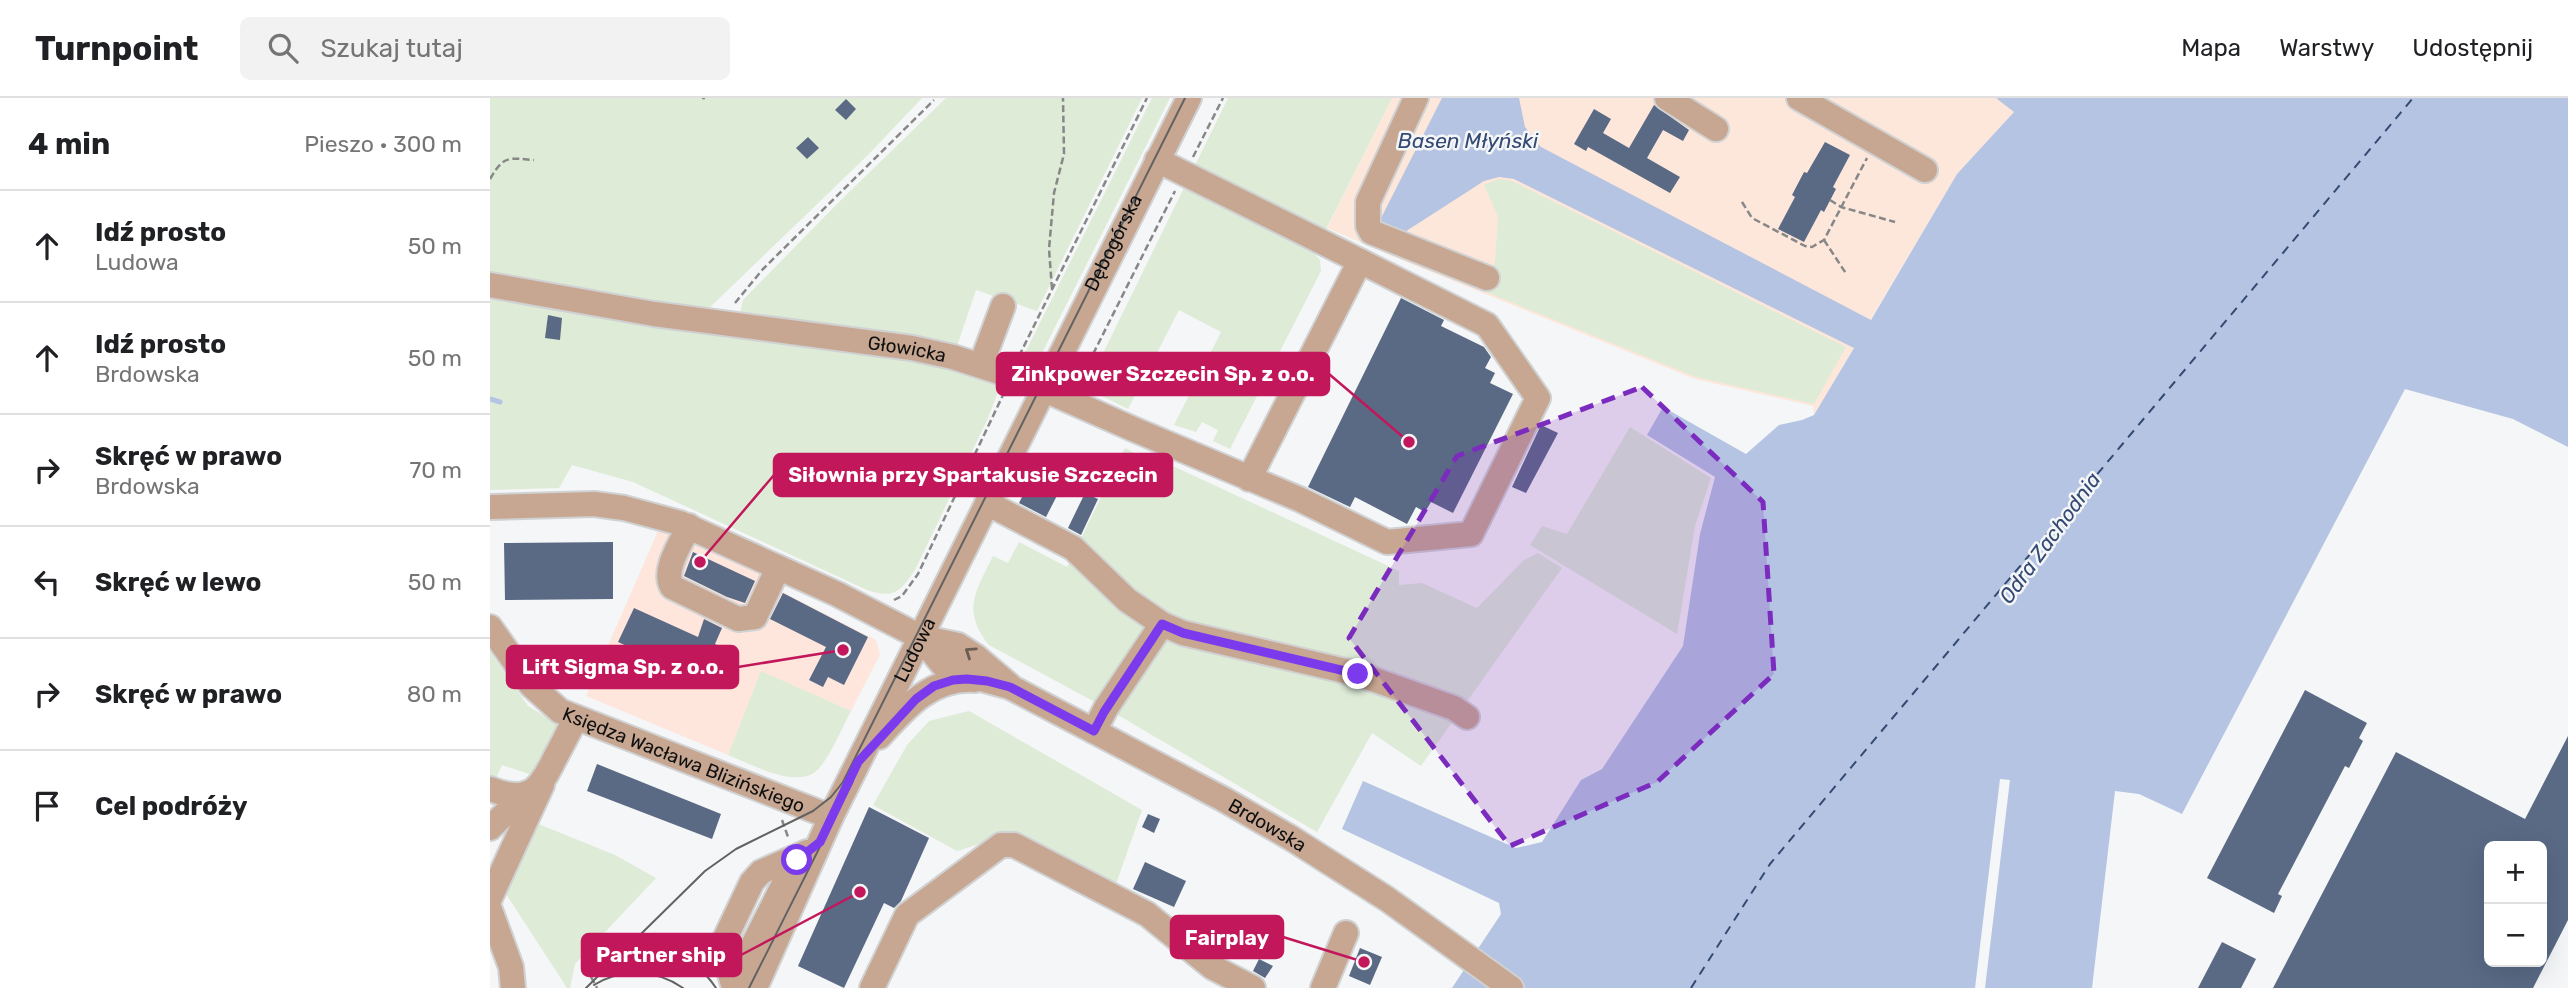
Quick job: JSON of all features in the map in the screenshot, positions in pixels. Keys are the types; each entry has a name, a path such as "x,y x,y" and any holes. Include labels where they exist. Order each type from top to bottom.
{"street":[{"name":"Dębogórska","path":"1043,389 1189,98"},
{"path":"1416,98 1368,202 1368,226 1371,232 1487,278"},
{"path":"1667,98 1716,129"},
{"path":"1799,98 1925,170"},
{"path":"1157,160 1360,261 1249,479"},
{"name":"Głowicka","path":"490,285 617,308 912,348 981,365 1299,499 1387,542 1471,534 1538,398 1487,325 1360,261"},
{"path":"981,365 992,318"},
{"name":"Ludowa","path":"740,987 802,848 831,817 1043,389"},
{"path":"987,503 1073,548 1127,600 1162,624 1183,633 1358,674 1454,708 1467,717"},
{"path":"490,507 594,504 649,514 689,526 837,594 920,638"},
{"path":"689,526 668,571 668,581 672,587 712,608 738,619 754,617 778,568"},
{"path":"1094,731 1162,624"},
{"name":"Księdza Wacława Blizińskiego","path":"490,627 536,690 554,706 576,718 831,817"},
{"name":"Brdowska","path":"920,638 942,664 999,684 1094,731 1306,847 1511,988"},
{"name":"Brdowska","path":"858,762 907,708 929,689 959,679 999,684"},
{"path":"490,898 534,789 576,718"},
{"path":"490,789 508,794 534,789"},
{"path":"490,828 534,789"},
{"path":"872,988 907,915 1001,845 1014,845 1147,914 1212,967 1253,988"},
{"path":"740,987 732,966 735,948 774,873 802,848"},
{"path":"490,910 511,967 513,988"},
{"path":"1323,988 1346,933"}],"path":[{"path":"1052,289 1049,249 1054,194 1064,154 1063,98"},
{"path":"1077,388 1155,228 1223,98"},
{"path":"719,323 763,269 934,100"},
{"path":"1742,202 1752,218 1805,246 1812,247 1824,240 1876,142"},
{"path":"490,179 500,162 510,158 534,160"},
{"path":"1830,200 1841,206 1895,222"},
{"path":"1824,240 1847,275"},
{"path":"779,814 802,848"},
{"path":"591,977 597,988"}],"highlighted area":[{"path":"1642,387 1763,502 1774,674 1657,782 1510,846 1349,638 1457,456"}],"shaded area":[{"path":"1392,98 2027,98 1957,174 1814,415 1813,406 1695,379 1327,228"},
{"path":"658,531 686,538 769,578 767,584 876,640 880,655 851,711 761,672 728,755 586,696"}],"green space":[{"path":"490,98 922,98 868,155 704,313 938,360 1000,387 988,418 915,570 905,584 895,592 884,594 867,590 633,482 572,465 559,488 490,490"},
{"path":"946,98 1142,98 1037,311 976,290 956,349 748,319 740,313 743,300"},
{"path":"1152,98 1170,98 1038,361 1033,368 1016,371"},
{"path":"1228,98 1392,98 1314,253 1320,260 1321,271 1230,449 1213,441 1218,430 1202,422 1196,432 1174,425 1221,332 1179,310 1128,409 1086,388"},
{"path":"1499,179 1512,181 1846,347 1814,404 1696,377 1476,288 1495,263 1498,217 1484,185"},
{"path":"1630,427 1711,478 1695,526 1677,634 1530,545 1542,526 1567,534"},
{"path":"1125,448 1154,463 1175,467 1399,571 1399,585 1422,583 1477,608 1524,560 1538,553 1562,568 1421,766 1372,733 1317,832 1106,708 989,645 980,633 973,611 974,600 993,556 1008,563 1019,542 1067,567"},
{"path":"490,652 528,706 558,724 535,776 502,765 490,793"},
{"path":"761,671 851,711 830,752 815,772 806,776 784,776 728,755"},
{"path":"969,711 1142,810 1116,884 1013,837 992,840 957,851 873,805 907,745 929,721"},
{"path":"536,823 615,855 656,878 575,964 570,988 567,988 506,894"}],"water":[{"path":"1442,98 1519,98 1525,127 1541,147 1871,320 1957,174 2014,112 1996,98 2568,98 2568,447 2513,419 2405,389 2182,814 2139,794 2115,791 2092,988 1452,988 1501,914 1499,903 1342,829 1363,781 1516,848 1542,842 1581,780 1602,769 1683,646 1700,534 1715,477 1647,435 1663,407 1746,454 1779,425 1814,415 1854,348 1514,179 1499,177 1484,181 1397,237 1376,228"}],"pier":[{"path":"2000,779 2010,780 1985,988 1975,988"}],"building":[{"path":"846,99 856,109 846,120 835,110"},
{"path":"1654,105 1689,130 1683,141 1663,130 1647,158 1680,177 1670,193 1588,147 1586,151 1574,144 1594,109 1611,119 1603,133 1629,148"},
{"path":"808,137 819,148 807,159 796,148"},
{"path":"1825,142 1850,155 1833,187 1836,189 1824,212 1821,210 1804,242 1778,229 1795,197 1792,195 1804,172 1807,173"},
{"path":"1401,298 1444,320 1441,326 1484,347 1491,357 1485,368 1495,373 1490,383 1513,394 1453,513 1431,502 1425,512 1416,507 1407,524 1355,497 1350,507 1308,487"},
{"path":"548,315 562,318 560,340 545,338"},
{"path":"1541,425 1558,433 1526,493 1512,487"},
{"path":"1036,469 1064,482 1046,517 1019,503"},
{"path":"1085,493 1098,499 1081,535 1068,528"},
{"path":"613,542 613,599 505,600 504,543"},
{"path":"693,552 755,581 745,603 684,576"},
{"path":"783,593 868,637 844,685 828,677 823,687 809,680 826,647 770,619"},
{"path":"634,608 698,637 704,619 722,628 715,644 721,647 706,682 618,642"},
{"path":"2305,690 2367,723 2359,738 2363,741 2349,768 2345,766 2278,894 2282,896 2274,913 2207,878"},
{"path":"2568,736 2568,920 2547,961 2547,841 2484,841 2484,967 2544,967 2533,988 2273,988 2396,752 2525,819"},
{"path":"597,764 721,814 712,839 587,791"},
{"path":"869,807 929,838 901,901 894,908 884,903 844,988 798,966"},
{"path":"1148,814 1160,819 1154,833 1142,827"},
{"path":"1145,862 1186,881 1174,907 1133,889"},
{"path":"2222,942 2256,959 2241,988 2198,988"},
{"path":"1360,948 1382,957 1370,985 1349,976"},
{"path":"1259,959 1273,966 1265,978 1253,971"}],"waterway":[{"path":"490,399 500,402"}],"ferry route":[{"path":"1691,988 1770,864 2413,98"}],"tram line":[{"path":"586,988 705,871 736,849 813,811 831,797 843,782 1185,98"},
{"path":"749,988 853,781"},
{"path":"615,963 643,954 671,955 696,967 716,988"},
{"path":"594,985 604,979 638,973 662,977 683,988"}],"place":[{"name":"Zinkpower Szczecin Sp. z o.o.","path":"1409,442"},
{"name":"Siłownia przy Spartakusie Szczecin","path":"700,562"},
{"name":"Lift Sigma Sp. z o.o.","path":"843,650"},
{"name":"Partner ship","path":"860,892"},
{"name":"Fairplay","path":"1364,962"}],"route":[{"path":"797,860 820,842 858,762 916,699 940,684 967,679 1010,687 1094,731 1162,624 1183,633 1358,674"}],"water label":[{"name":"Basen Młyński","path":"1468,141"},
{"name":"Odra Zachodnia","path":"2050,538"}]}
